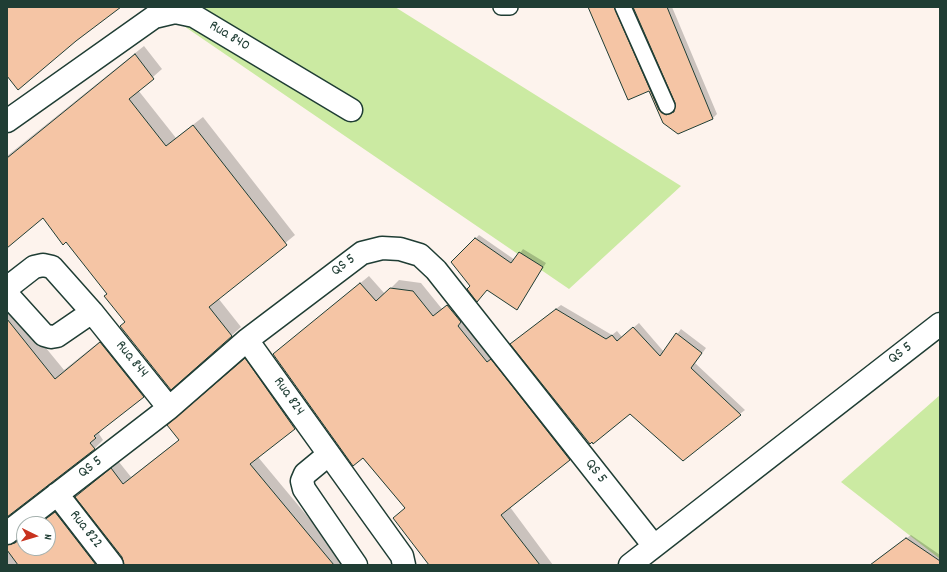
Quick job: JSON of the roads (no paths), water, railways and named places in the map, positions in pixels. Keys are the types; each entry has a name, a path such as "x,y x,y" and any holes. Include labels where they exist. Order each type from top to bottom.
{"street":[{"name":"Rua 840","path":"7,121 154,17 175,12 194,16 351,110"},
{"name":"QS 5","path":"7,533 169,408 247,340 362,253 382,248 400,249 420,255 436,270 654,546"},
{"name":"Rua 844","path":"7,288 34,267 43,264 52,267 92,312 169,408"},
{"path":"7,294 44,335 51,337 57,336 92,312"},
{"name":"QS 5","path":"630,565 940,324"},
{"name":"Rua 824","path":"247,340 328,455 402,556 404,565"},
{"path":"328,455 304,474 302,481 304,490 356,565"},
{"name":"Rua 822","path":"57,494 112,565"}],"lane":[{"path":"501,7 510,7"},
{"path":"623,7 668,106"}]}
